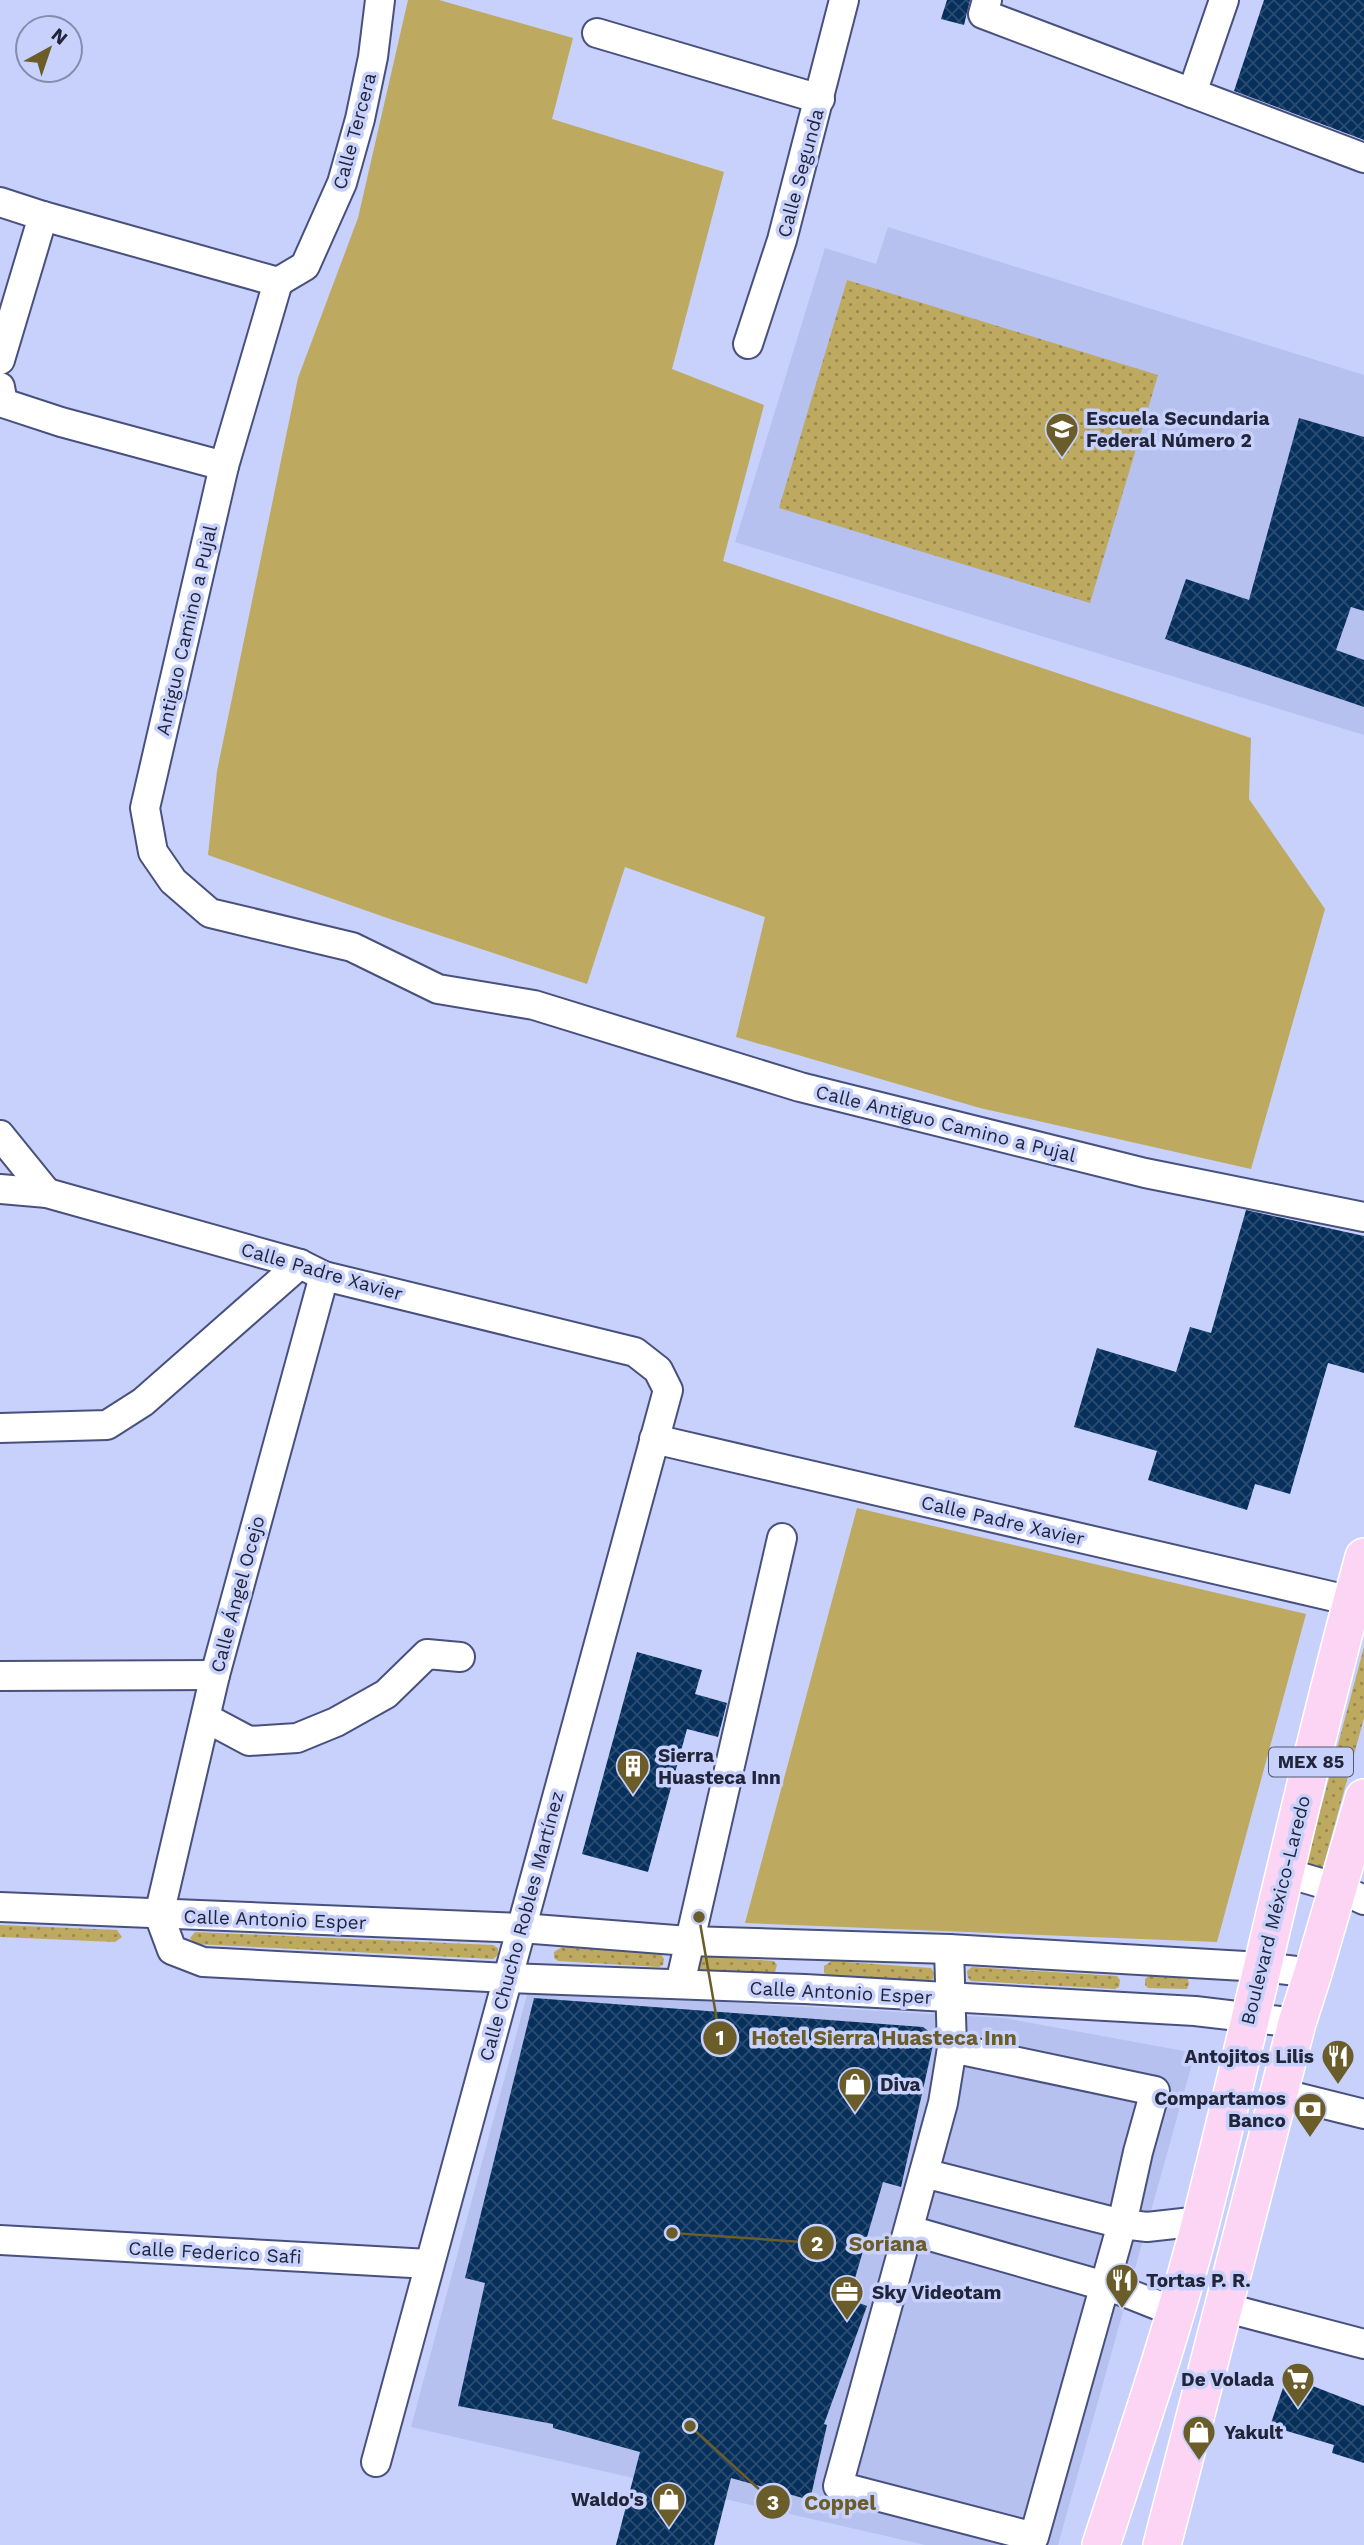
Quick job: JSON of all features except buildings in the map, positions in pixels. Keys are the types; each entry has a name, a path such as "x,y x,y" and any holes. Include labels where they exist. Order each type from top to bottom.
{"main road":[{"name":"Boulevard México-Laredo","path":"1101,2545 1175,2312 1200,2221 1283,1872 1364,1557"},
{"name":"MEX 85","path":"1163,2545 1297,2023 1313,1973 1351,1894 1364,1798"}],"street":[{"name":"Calle Tercera","path":"278,282 306,265 342,183 371,69 380,0"},
{"name":"Calle Segunda","path":"748,344 782,240 845,0"},
{"path":"987,0 983,14 1364,159"},
{"path":"1192,93 1224,0"},
{"path":"597,33 820,99"},
{"path":"0,202 278,282"},
{"path":"0,360 43,216"},
{"name":"Antiguo Camino a Pujal","path":"278,282 224,466 145,808 153,852 173,881 210,913 352,947 438,989 534,1005"},
{"path":"0,387 3,403 61,422 224,466"},
{"name":"Calle Antiguo Camino a Pujal","path":"534,1005 800,1087 1145,1173 1364,1217"},
{"path":"0,1135 47,1193"},
{"name":"Calle Padre Xavier","path":"0,1189 47,1193 312,1270 635,1352 658,1370 668,1390"},
{"path":"0,1428 107,1424 143,1402 312,1270"},
{"name":"Calle Ángel Ocejo","path":"159,1915 312,1270"},
{"name":"Calle Chucho Robles Martínez","path":"376,2462 668,1390"},
{"name":"Calle Padre Xavier","path":"654,1439 1352,1601"},
{"path":"680,1984 782,1538"},
{"path":"206,1718 249,1741 296,1738 336,1722 386,1694 427,1654 460,1657"},
{"path":"0,1676 215,1675"},
{"path":"1283,1872 1351,1894"},
{"name":"Calle Antonio Esper","path":"0,1907 521,1928 688,1941 949,1950 1313,1973"},
{"name":"Calle Antonio Esper","path":"159,1915 172,1950 203,1962 507,1978 805,1989 1195,2011 1297,2023"},
{"path":"805,1989 807,1946"},
{"path":"949,1950 952,2048 943,2104 838,2486 1040,2541 1155,2091 952,2048"},
{"path":"1280,2092 1364,2114"},
{"path":"924,2173 1122,2224 1147,2227 1200,2221"},
{"path":"909,2231 1105,2286 1175,2312"},
{"name":"Calle Federico Safi","path":"0,2240 429,2263"},
{"path":"1223,2307 1364,2344"}],"shaded area":[{"path":"408,0 439,0 573,38 552,119 724,172 672,369 764,405 723,561 1251,738 1249,799 1325,909 1251,1169 980,1108 736,1037 765,917 625,867 587,984 208,855 217,771 298,378 358,218"},
{"name":"Escuela Secundaria Federal Número 2","path":"888,227 1364,375 1364,735 735,542 825,248 876,264"},
{"path":"847,280 1158,375 1090,603 779,508"},
{"path":"857,1508 1306,1614 1217,1942 745,1923"},
{"path":"1364,1647 1364,1718 1322,1871 1305,1868"},
{"path":"0,1925 117,1930 122,1937 115,1942 0,1937"},
{"path":"195,1932 493,1945 498,1948 498,1955 493,1959 195,1944 190,1938"},
{"path":"562,1947 661,1954 664,1959 663,1965 659,1967 558,1961 554,1958 554,1952"},
{"path":"699,1957 774,1961 777,1965 772,1974 698,1970 695,1967"},
{"path":"832,1961 931,1968 934,1973 933,1979 929,1981 828,1975 824,1973 824,1966"},
{"path":"972,1967 1117,1976 1120,1980 1119,1987 1115,1989 971,1981 967,1971"},
{"path":"1150,1975 1188,1979 1189,1984 1187,1989 1148,1988 1145,1979"},
{"path":"528,1991 1004,2018 1195,2053 1058,2545 925,2545 411,2427"}],"place":[{"name":"Escuela Secundaria Federal Número 2","path":"1062,459"},
{"name":"Sierra Huasteca Inn","path":"633,1796"},
{"name":"Hotel Sierra Huasteca Inn","path":"699,1917"},
{"name":"Antojitos Lilis","path":"1338,2086"},
{"name":"Diva","path":"855,2114"},
{"name":"Compartamos Banco","path":"1310,2139"},
{"name":"Soriana","path":"672,2233"},
{"name":"Tortas P. R.","path":"1122,2310"},
{"name":"Sky Videotam","path":"847,2322"},
{"name":"De Volada","path":"1298,2409"},
{"name":"Coppel","path":"690,2426"},
{"name":"Yakult","path":"1199,2462"},
{"name":"Waldo's","path":"669,2529"}]}
